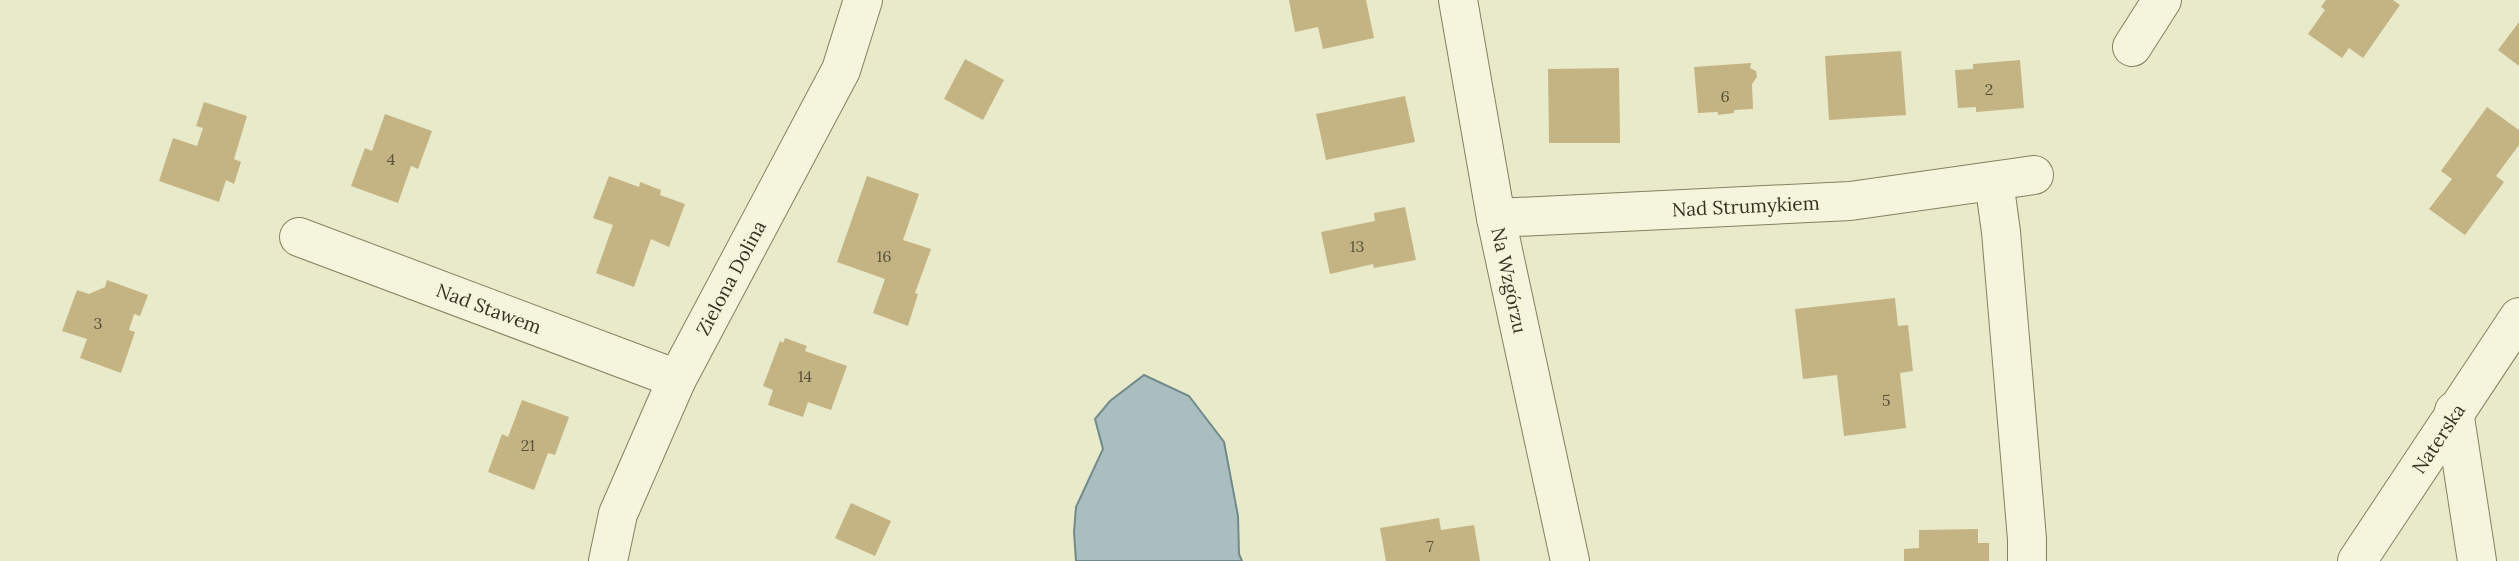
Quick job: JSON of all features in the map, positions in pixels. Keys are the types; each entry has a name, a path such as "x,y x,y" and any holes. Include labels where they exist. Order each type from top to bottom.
{"street":[{"name":"Zielona Dolina","path":"608,561 618,514 677,379 841,70 863,0"},
{"name":"Na Wzgórzu","path":"1458,0 1496,218 1570,561"},
{"path":"2132,47 2162,0"},
{"name":"Nad Strumykiem","path":"1496,218 1850,201 2034,175"},
{"path":"1994,181 2024,499 2027,561"},
{"name":"Nad Stawem","path":"299,237 677,379"},
{"name":"Naterska","path":"2357,561 2454,411 2519,317"},
{"path":"2454,411 2477,561"}],"shaded area":[{"path":"1144,375 1189,396 1224,442 1238,516 1239,554 1242,561 1076,561 1076,507 1103,449 1095,419 1110,401"}],"building":[{"path":"1289,0 1366,0 1374,38 1323,49 1318,27 1295,32"},
{"path":"2326,0 2393,0 2400,5 2363,58 2349,48 2342,58 2308,34 2325,10 2321,7"},
{"path":"2519,22 2519,66 2498,50"},
{"path":"1901,51 1906,115 1829,120 1825,56"},
{"path":"965,59 1004,80 983,120 944,99"},
{"path":"2020,60 2024,108 1976,112 1976,107 1958,108 1955,70 1973,69 1973,64"},
{"path":"1751,63 1750,68 1756,71 1757,77 1752,84 1753,109 1734,110 1734,113 1718,115 1718,112 1698,113 1694,67"},
{"path":"1619,68 1620,143 1549,143 1548,69"},
{"path":"1405,96 1415,142 1326,160 1316,114"},
{"path":"204,102 247,116 234,159 241,162 234,184 226,180 219,202 159,181 173,138 197,146 203,128 196,126"},
{"path":"2487,107 2519,130 2519,145 2496,176 2504,182 2465,235 2429,209 2452,179 2441,171"},
{"path":"385,114 432,131 418,169 411,166 398,203 351,186 365,148 372,151"},
{"path":"609,176 639,187 640,182 661,190 660,195 685,204 669,247 651,239 634,287 596,273 613,225 593,218"},
{"path":"867,176 919,194 903,240 931,249 915,293 918,294 908,326 873,313 885,279 837,262"},
{"path":"1405,207 1416,260 1374,268 1373,264 1330,274 1321,232 1375,221 1374,213"},
{"path":"107,280 148,295 140,316 134,314 129,330 135,332 121,373 80,358 87,339 62,331 77,290 89,294 105,287"},
{"path":"1895,298 1898,326 1908,325 1913,371 1900,373 1906,428 1844,436 1837,375 1803,379 1795,309"},
{"path":"785,338 807,346 805,351 847,366 831,410 808,402 803,417 768,405 773,390 763,386 780,341 783,343"},
{"path":"522,400 569,417 555,455 548,453 534,490 488,472 502,434 508,437"},
{"path":"851,503 891,521 875,556 835,538"},
{"path":"1439,518 1441,530 1474,525 1480,561 1386,561 1380,528"},
{"path":"1978,529 1978,543 1989,543 1989,561 1904,561 1904,549 1919,548 1919,530"}]}
